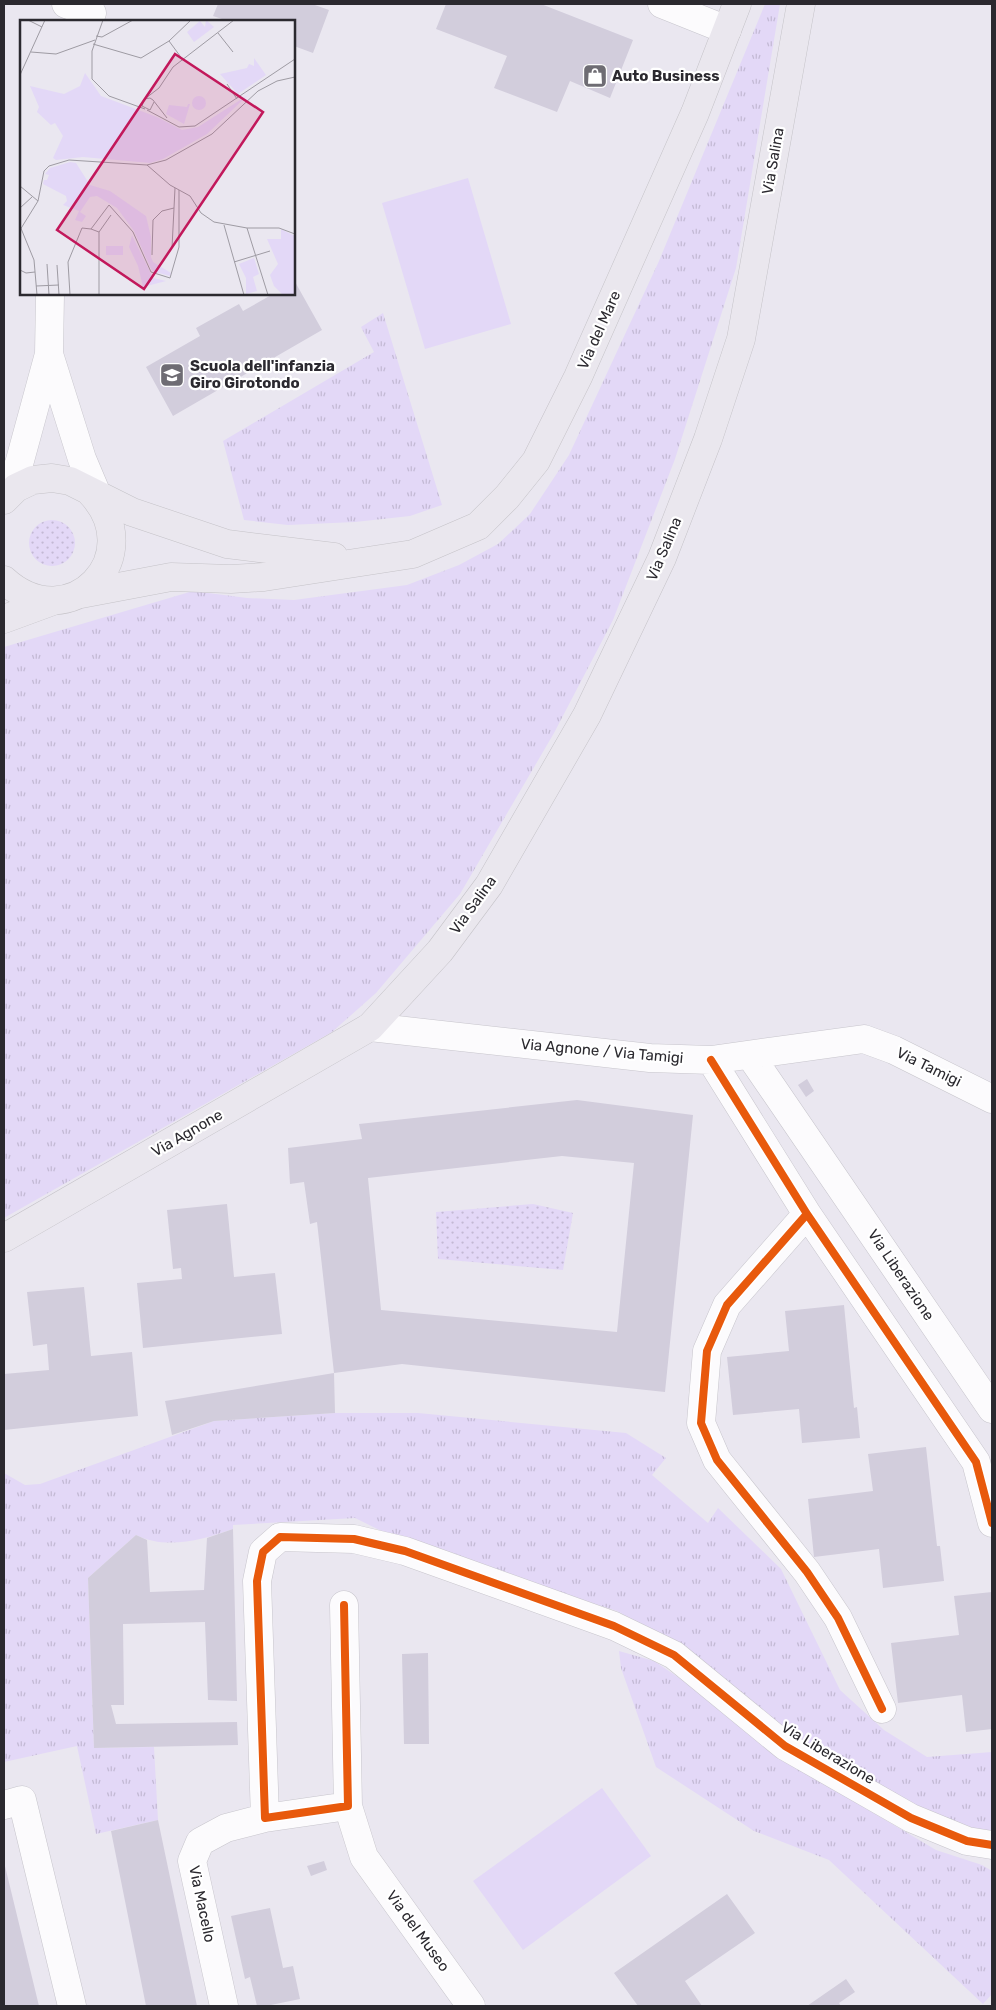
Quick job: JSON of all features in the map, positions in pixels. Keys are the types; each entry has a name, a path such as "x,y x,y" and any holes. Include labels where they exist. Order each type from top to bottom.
{"main road":[{"name":"Via del Mare","path":"362,561 413,554 478,526 508,497 536,461 578,377 671,167 695,112 737,4"},
{"name":"Via Salina","path":"370,1027 440,951 489,885 587,715 662,558 708,439 741,339 801,4"},
{"path":"4,500 16,488 33,480 52,478 70,481 95,496 132,512 227,544 362,561"},
{"path":"81,594 97,581 108,563 112,543 110,523 95,496"},
{"path":"4,619 53,601 171,576 231,579 264,577 362,561"},
{"path":"4,580 17,592 34,599 53,601"},
{"name":"Via Agnone","path":"4,1238 370,1027"}],"street":[{"path":"66,4 92,13"},
{"path":"662,4 726,30"},
{"path":"4,496 18,464 49,354 50,295"},
{"path":"49,354 95,496"},
{"name":"Via Agnone / Via Tamigi","path":"370,1027 650,1058 711,1060 864,1039"},
{"name":"Via Tamigi","path":"864,1039 894,1050 992,1099"},
{"name":"Via Liberazione","path":"750,1055 992,1409"},
{"path":"711,1060 807,1214 976,1462 992,1523"},
{"path":"807,1214 727,1305 707,1351 701,1423 717,1460 807,1572 838,1618 882,1709"},
{"name":"Via Liberazione","path":"265,1818 257,1581 263,1552 280,1537 354,1539 405,1551 614,1626 674,1655 785,1746 911,1818 967,1841 992,1845"},
{"name":"Via del Museo","path":"344,1605 348,1806 364,1857 471,2006"},
{"path":"4,1805 22,1800 72,2006"},
{"name":"Via Macello","path":"224,2006 192,1861 200,1842 226,1828 265,1818 348,1806"}],"green space":[{"path":"765,4 780,4 736,268 675,459 613,620 554,733 460,894 376,993 332,1032 4,1218 4,647 193,591 247,598 294,600 407,585 459,565 498,544 530,514 569,455 659,261"},
{"path":"468,178 511,324 425,349 382,203"},
{"path":"383,313 442,505 410,516 355,522 288,525 244,520 223,441 374,352 361,327"},
{"path":"52,520 65,524 71,530 75,543 71,556 65,562 52,566 39,562 33,556 29,543 33,530 39,524"},
{"path":"533,1204 573,1213 563,1270 438,1259 436,1212"},
{"path":"335,1413 418,1413 626,1433 666,1458 652,1475 708,1523 718,1508 781,1569 840,1690 884,1730 927,1757 992,1752 992,1831 965,1828 909,1807 805,1748 673,1642 617,1611 406,1543 355,1518 233,1525 233,1529 209,1537 172,1543 148,1540 136,1535 88,1578 94,1748 154,1747 158,1820 96,1834 77,1746 4,1762 4,1473 25,1485 40,1484 214,1421"},
{"path":"619,1651 654,1661 694,1688 801,1770 936,1850 982,1865 992,1871 992,1994 983,2004 829,1860 754,1831 656,1767 621,1668"},
{"path":"602,1788 651,1856 523,1950 473,1881"}],"building":[{"path":"218,4 312,4 329,10 313,53 295,46 295,20 225,20 213,16"},
{"path":"446,4 541,4 633,40 610,98 570,81 557,112 494,88 507,56 436,29"},
{"path":"295,282 322,330 173,416 146,367 200,336 196,328 239,304 243,311 271,295 295,295"},
{"path":"807,1079 814,1091 806,1097 798,1085"},
{"path":"577,1100 693,1115 665,1392 402,1364 334,1373 317,1222 310,1224 304,1182 290,1184 288,1148 362,1139 359,1124","holes":["562,1156 634,1163 617,1332 381,1310 368,1178"]},
{"path":"227,1204 234,1277 275,1273 282,1334 143,1348 137,1283 182,1279 181,1268 173,1269 167,1210"},
{"path":"84,1287 91,1356 132,1352 138,1416 4,1430 4,1374 49,1370 47,1344 33,1346 27,1292"},
{"path":"844,1305 854,1408 857,1407 860,1438 802,1443 799,1409 733,1415 727,1357 789,1351 785,1311"},
{"path":"334,1373 335,1413 214,1421 172,1435 165,1401"},
{"path":"926,1447 937,1546 940,1546 944,1581 883,1588 879,1549 814,1557 808,1499 873,1491 868,1454"},
{"path":"233,1529 237,1701 208,1700 205,1622 123,1624 124,1705 111,1705 116,1724 237,1722 238,1745 94,1748 88,1578 136,1535 147,1540 150,1592 204,1590 207,1538"},
{"path":"992,1592 992,1729 966,1732 962,1695 898,1703 891,1643 959,1635 954,1596"},
{"path":"428,1653 429,1744 404,1744 402,1654"},
{"path":"158,1820 197,2006 146,2006 111,1831"},
{"path":"324,1861 327,1870 311,1876 307,1866"},
{"path":"4,1862 39,2006 4,2006"},
{"path":"727,1894 755,1933 685,1981 702,2006 638,2006 614,1973"},
{"path":"270,1908 283,1968 293,1966 300,1999 257,2006 250,1977 245,1979 231,1916"},
{"path":"846,1979 855,1992 839,2003 841,2006 807,2006"}],"cycle path":[{"path":"711,1060 807,1214 727,1305 707,1351 701,1423 717,1460 807,1572 838,1618 882,1709"},
{"path":"807,1214 976,1462 992,1523"},
{"path":"344,1605 348,1806 265,1818 257,1581 263,1552 280,1537 354,1539 405,1551 614,1626 674,1655 785,1746 911,1818 967,1841 992,1845"}],"place":[{"name":"Auto Business","path":"595,76"},
{"name":"Scuola dell'infanzia Giro Girotondo","path":"172,375"}]}
